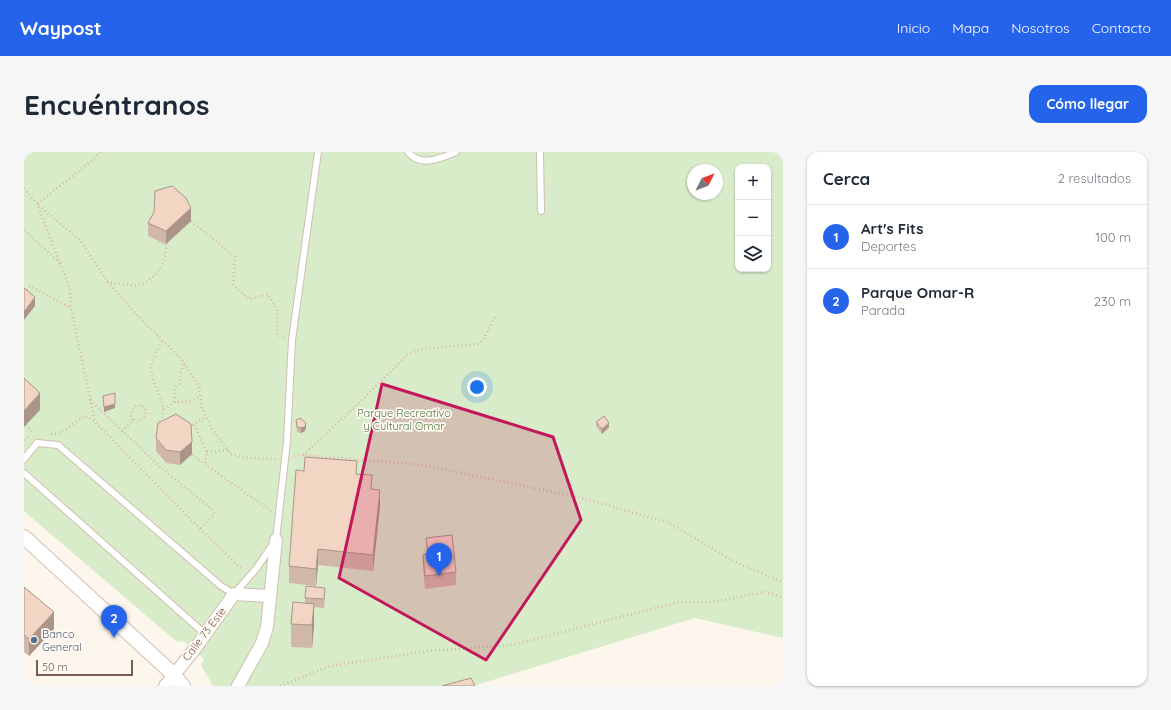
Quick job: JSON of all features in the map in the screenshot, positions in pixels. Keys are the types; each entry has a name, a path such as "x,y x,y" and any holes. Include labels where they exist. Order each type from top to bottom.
{"street":[{"path":"24,537 173,674 183,686"},
{"path":"238,686 262,643 267,627 269,596 276,540"},
{"path":"234,594 269,596"},
{"name":"Calle 73 Este","path":"164,686 234,594"}],"lane":[{"path":"24,459 37,443 58,445 221,586 234,594 256,569 276,540 287,441 292,340 318,152"},
{"path":"408,152 423,160 437,160 456,152"},
{"path":"540,152 541,211"},
{"path":"24,473 205,634"}],"path":[{"path":"38,204 89,163 100,152"},
{"path":"24,188 38,204 80,240 107,282 149,328 163,339 184,364 199,386 202,408 212,429 231,454 246,458 276,458 276,465"},
{"path":"38,204 70,288 71,308 95,422"},
{"path":"183,220 191,221 235,257 233,285 249,299 268,294 277,310 277,335 292,340"},
{"path":"24,230 62,265"},
{"path":"107,282 134,285 140,284 151,278 165,258 167,251 166,244 158,241 160,237"},
{"path":"24,293 30,286 71,308"},
{"path":"496,315 483,340 478,344 421,349 407,355 355,408 302,455 423,465 582,498 667,522 741,565 783,582"},
{"path":"159,436 158,424 163,419 164,409 154,385 151,368 163,339"},
{"path":"175,402 174,388 180,383 180,374 184,364"},
{"path":"164,408 175,402 189,402 200,397"},
{"path":"90,399 160,467 214,511 213,516 200,529"},
{"path":"122,431 133,420 141,420 145,416 145,409 142,405 136,406 131,410 130,417 133,420"},
{"path":"47,434 59,434 75,421 86,416 95,422 200,529 243,570 248,566"},
{"path":"188,428 206,417"},
{"path":"26,425 34,434"},
{"path":"194,425 207,452 205,464"},
{"path":"24,440 34,434 40,434"},
{"path":"207,452 228,450"},
{"path":"192,455 273,512 274,505"},
{"path":"280,686 330,666 428,651 512,645 678,602 712,602 765,592 783,597"}],"highlighted area":[{"path":"382,384 553,437 581,520 486,660 339,578"}],"green space":[{"name":"Parque Recreativo y Cultural Omar","path":"24,152 783,152 783,638 695,618 473,686 213,686 201,665 204,659 183,641 177,642 24,511"}],"building":[{"path":"172,186 186,198 191,208 166,231 148,223 154,212 155,191"},
{"path":"24,288 35,297 24,312"},
{"path":"24,378 40,393 24,411"},
{"path":"115,393 115,404 104,407 103,396"},
{"path":"176,414 191,424 192,442 180,452 166,450 156,438 158,423"},
{"path":"604,416 609,423 602,429 596,422"},
{"path":"300,418 306,423 305,427 297,427 296,420"},
{"path":"305,457 357,461 356,474 372,475 371,489 380,490 373,555 318,549 316,569 289,566 296,470 304,471"},
{"path":"452,535 456,572 425,576 423,555 428,554 426,538"},
{"path":"306,586 325,588 324,599 305,598"},
{"path":"24,587 54,612 29,639 24,635"},
{"path":"293,602 314,604 312,625 291,624"},
{"path":"471,678 475,686 442,686"}],"place":[{"name":"Art's Fits","path":"439,576"},
{"name":"Parque Omar-R","path":"114,638"},
{"name":"Banco General","path":"34,640"}]}
